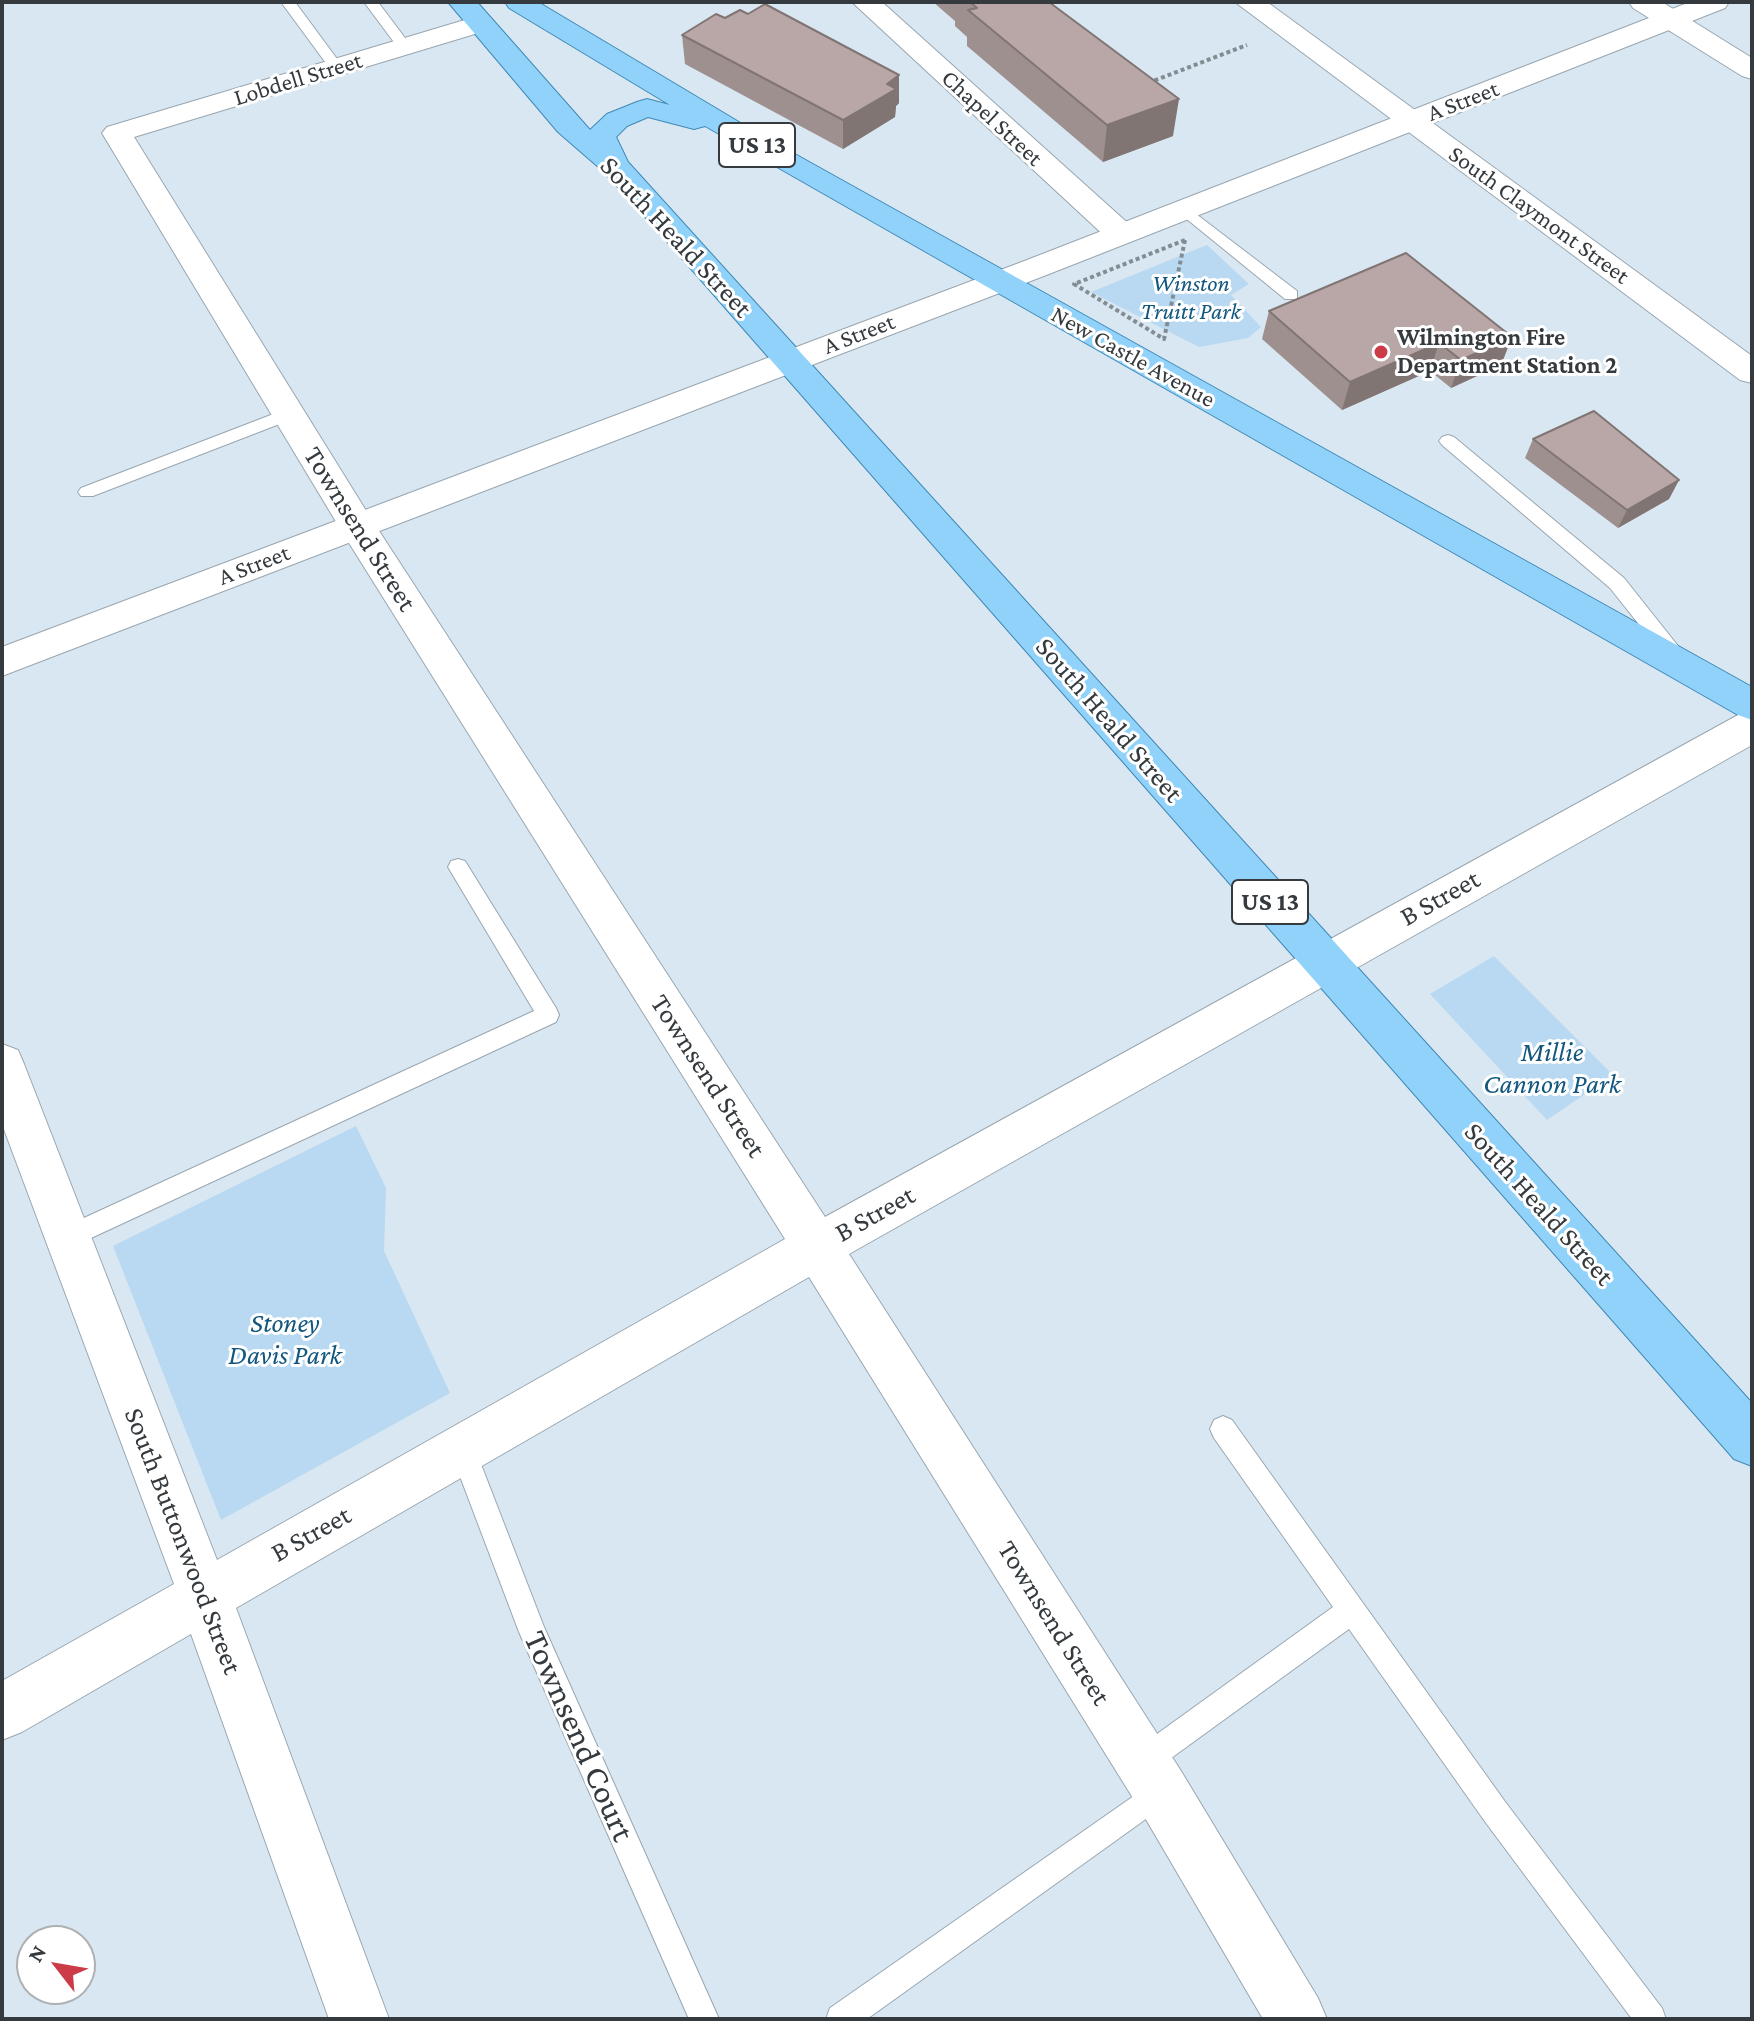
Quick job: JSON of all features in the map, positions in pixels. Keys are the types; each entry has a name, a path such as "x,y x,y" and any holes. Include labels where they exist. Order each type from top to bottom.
{"main road":[{"name":"New Castle Avenue","path":"533,4 616,63 749,140 1752,705"},
{"name":"South Heald Street","path":"470,13 568,126 614,165 791,360 1752,1441"},
{"path":"614,165 601,136 617,120 647,108 667,111 749,140"}],"street":[{"name":"Chapel Street","path":"866,2 1120,233"},
{"name":"South Claymont Street","path":"1249,2 1752,372"},
{"path":"1643,2 1752,70"},
{"name":"A Street","path":"2,662 1001,280 1715,2"},
{"name":"Lobdell Street","path":"117,133 404,46 470,13"},
{"name":"Townsend Street","path":"117,133 357,526 1151,1777 1297,2019"},
{"name":"B Street","path":"2,1712 817,1247 1323,962 1752,726"},
{"name":"South Buttonwood Street","path":"2,1064 204,1594 359,2019"}],"lane":[{"path":"288,2 336,67"},
{"path":"371,2 404,46"},
{"path":"1183,209 1291,295"},
{"path":"87,492 289,414"},
{"path":"1448,441 1617,583 1683,666"},
{"path":"68,1237 548,1015 458,867"},
{"path":"1223,1429 1496,1813 1651,2019"},
{"name":"Townsend Court","path":"463,1450 533,1632 704,2019"},
{"path":"841,2019 1151,1777 1352,1610"}],"path":[{"path":"1148,83 1259,41"},
{"path":"1185,240 1164,339 1074,284 1105,271 1185,240"}],"green space":[{"name":"Winston Truitt Park","path":"1207,245 1249,284 1231,295 1261,327 1248,338 1199,347 1091,292"},
{"name":"Millie Cannon Park","path":"1494,956 1613,1075 1547,1120 1430,994"},
{"name":"Stoney Davis Park","path":"356,1126 386,1188 384,1251 450,1393 221,1520 113,1246"}],"building":[{"path":"970,2 1049,2 1179,99 1107,125 968,10 977,8"},
{"path":"765,4 899,75 887,84 896,89 843,120 682,35 716,14 725,18 740,10 748,14"},
{"path":"1406,253 1512,337 1461,360 1439,343 1350,382 1269,311"},
{"path":"1594,411 1679,480 1627,510 1533,439"}],"place":[{"name":"Wilmington Fire Department Station 2","path":"1381,352"}]}
